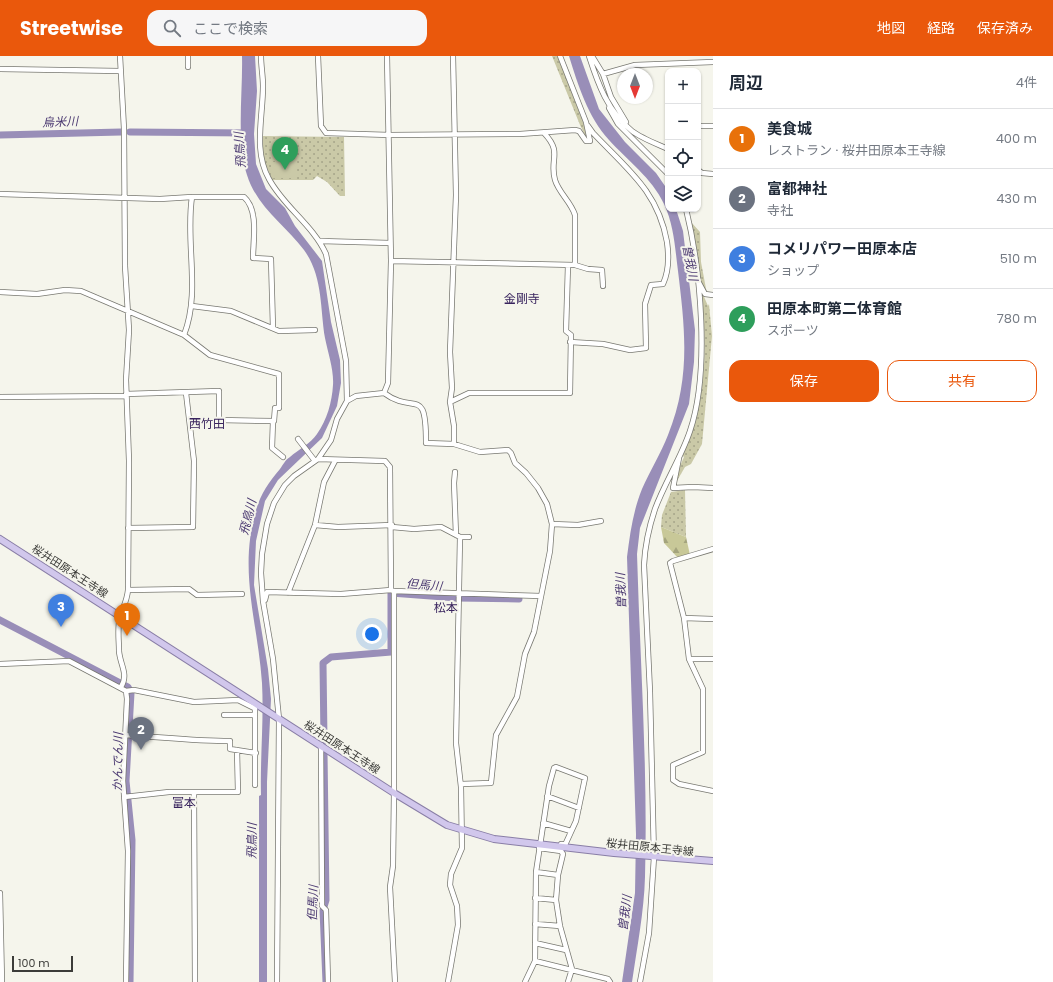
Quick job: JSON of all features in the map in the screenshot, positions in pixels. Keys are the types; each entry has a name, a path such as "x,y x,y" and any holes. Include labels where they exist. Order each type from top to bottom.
{"main road":[{"name":"桜井田原本王寺線","path":"0,539 255,705 321,745 394,793 447,824 494,839 540,847 713,861"}],"street":[{"path":"120,56 124,129 124,198 128,310 126,395 128,421 128,590 127,601 120,616 120,654 125,681 124,689 128,699 123,781 128,851 126,982"},
{"path":"188,56 188,67"},
{"path":"261,56 263,87 260,134 262,162 274,188 320,241 326,254 346,361 347,401 337,419 331,440 316,460 285,485 270,513 262,554 261,573 263,601 273,659 279,719 277,982"},
{"path":"318,56 321,126 323,131 328,134 390,135 544,133 577,130 586,141 589,142 590,139 586,122 560,56"},
{"path":"384,393 388,383 391,261 390,135 387,56"},
{"path":"453,56 456,195 450,352 452,388 450,402 454,426 454,444"},
{"path":"590,56 603,74 611,97 640,146"},
{"path":"590,56 604,97 608,104 632,132 665,148"},
{"path":"603,74 635,65 713,62"},
{"path":"0,70 120,71"},
{"path":"608,104 610,112 618,124 665,171"},
{"path":"570,342 603,344 630,350 646,348 645,304 651,285 663,284 669,260 665,230 652,198 642,183 593,134 586,122"},
{"path":"701,126 713,126"},
{"path":"544,133 552,142 554,149 555,182 573,208 575,215 575,265"},
{"path":"701,172 713,174"},
{"path":"0,194 160,199 192,197 242,197 248,201 254,227 253,258 271,259 273,328"},
{"path":"184,335 192,306 190,224 192,197"},
{"path":"640,982 649,933 654,857 650,692 644,565 645,545 653,514 690,431 700,387 701,330 697,278 691,231 687,212"},
{"path":"320,241 390,243"},
{"path":"391,261 575,265 588,269 602,270 603,286"},
{"path":"450,402 469,393 570,392 571,335 566,331 568,265"},
{"path":"697,278 705,294 713,295"},
{"path":"0,292 37,294 66,290 81,291 184,335 210,355 279,374 279,408 275,408 272,448 283,456"},
{"path":"192,306 231,310 279,331 315,330"},
{"path":"0,397 126,395 219,391 219,420 273,421"},
{"path":"128,528 193,527 194,460 186,393"},
{"path":"347,401 356,396 384,393 393,400 420,405 426,416 426,443 454,444 480,452 508,450 511,453 515,463 526,473 547,504 552,524 550,551 534,632 523,662 517,697 496,735 491,783 460,784"},
{"path":"299,440 316,460 385,461 390,467 393,590 394,793 390,894 395,982"},
{"path":"679,457 680,463 673,488 713,488"},
{"path":"288,593 315,525 324,482 335,461"},
{"path":"448,982 458,925 457,906 450,885 451,874 461,852 463,830 456,743 459,592 458,536 454,483 455,472"},
{"path":"552,524 578,525 601,521"},
{"path":"315,525 338,527 392,526 414,529 441,527 458,536 470,537"},
{"path":"713,549 670,563 684,618 689,659 703,689 703,752 673,765 673,780 679,784 713,791"},
{"path":"128,590 189,590 197,595 242,594"},
{"path":"263,601 266,600 267,592 341,594 393,590 541,596"},
{"path":"684,618 713,619"},
{"path":"689,659 713,659"},
{"path":"0,664 69,661 124,689 194,702 238,700 255,705 255,785"},
{"path":"224,715 255,715"},
{"path":"126,734 182,738 194,741 230,741 230,749 256,753"},
{"path":"321,745 322,906 326,910 328,982"},
{"path":"124,797 194,792 238,792 237,750"},
{"path":"525,982 535,961 536,872 547,796 554,768 585,778 579,808 565,845 543,843 540,847"},
{"path":"194,792 195,982"},
{"path":"547,796 579,808"},
{"path":"543,823 571,831"},
{"path":"540,847 561,851 563,854 558,875 556,900 560,926 572,969 568,982"},
{"path":"536,872 558,875"},
{"path":"0,893 2,982"},
{"path":"535,898 556,900"},
{"path":"535,924 560,926"},
{"path":"535,943 566,950"},
{"path":"535,961 572,969 608,981"}],"green space":[{"path":"552,56 558,56 588,135 585,135 580,125"},
{"path":"262,136 344,137 345,196 340,196 327,182 317,176 313,180 272,180 264,161"},
{"path":"272,162 297,162 297,178 272,178"},
{"path":"691,222 700,232 701,262 707,294 699,277"},
{"path":"701,292 708,306 709,304 712,336 702,444 691,464 685,467 674,486 677,473 684,457 682,455 695,420 702,388 704,324"},
{"path":"685,490 686,537 661,527 662,515 671,492"},
{"path":"661,527 686,537 690,555 678,558 664,543"}],"shaded area":[{"path":"242,56 255,56 257,91 254,134 256,164 266,189 285,208 295,226 322,261 331,322 340,360 341,383 337,406 322,438 278,480 265,501 256,541 254,585 268,669 271,699 267,782 267,982 259,982 259,796 261,795 262,683 249,576 251,533 258,504 269,483 287,460 311,440 321,429 330,404 333,379 332,367 325,338 320,292 315,270 304,250 297,241 257,197 247,175 241,132"},
{"path":"569,56 580,56 599,109 625,142 656,173 665,186 665,207 653,186 602,131 589,111"},
{"path":"667,212 677,212 683,231 695,330 694,362 689,404 640,528 637,554 645,756 645,877 640,930 632,982 622,982 635,893 636,834 627,557 636,506 645,482 668,435 675,414 683,373 683,313 674,237"}],"waterway":[{"name":"烏米川","path":"0,135 121,132"},
{"name":"烏米川","path":"130,132 249,133"},
{"name":"但馬川","path":"324,741 323,663 331,657 391,652 391,593 457,598 519,599"},
{"name":"かんでん川","path":"0,620 128,687 131,693 126,781 132,840 130,982"},
{"name":"但馬川","path":"324,752 326,900 323,910 326,982"}],"place":[{"name":"田原本町第二体育館","path":"285,170"},
{"name":"コメリパワー田原本店","path":"61,627"},
{"name":"美食城","path":"127,636"},
{"name":"富都神社","path":"141,750"}],"district":[{"name":"金剛寺","path":"522,299"},
{"name":"西竹田","path":"207,424"},
{"name":"松本","path":"446,608"},
{"name":"富本","path":"184,803"}],"water label":[{"name":"飛鳥川","path":"240,150"},
{"name":"曽我川","path":"690,263"},
{"name":"飛鳥川","path":"248,517"},
{"name":"曽我川","path":"621,591"},
{"name":"飛鳥川","path":"252,841"},
{"name":"曽我川","path":"625,913"}]}
